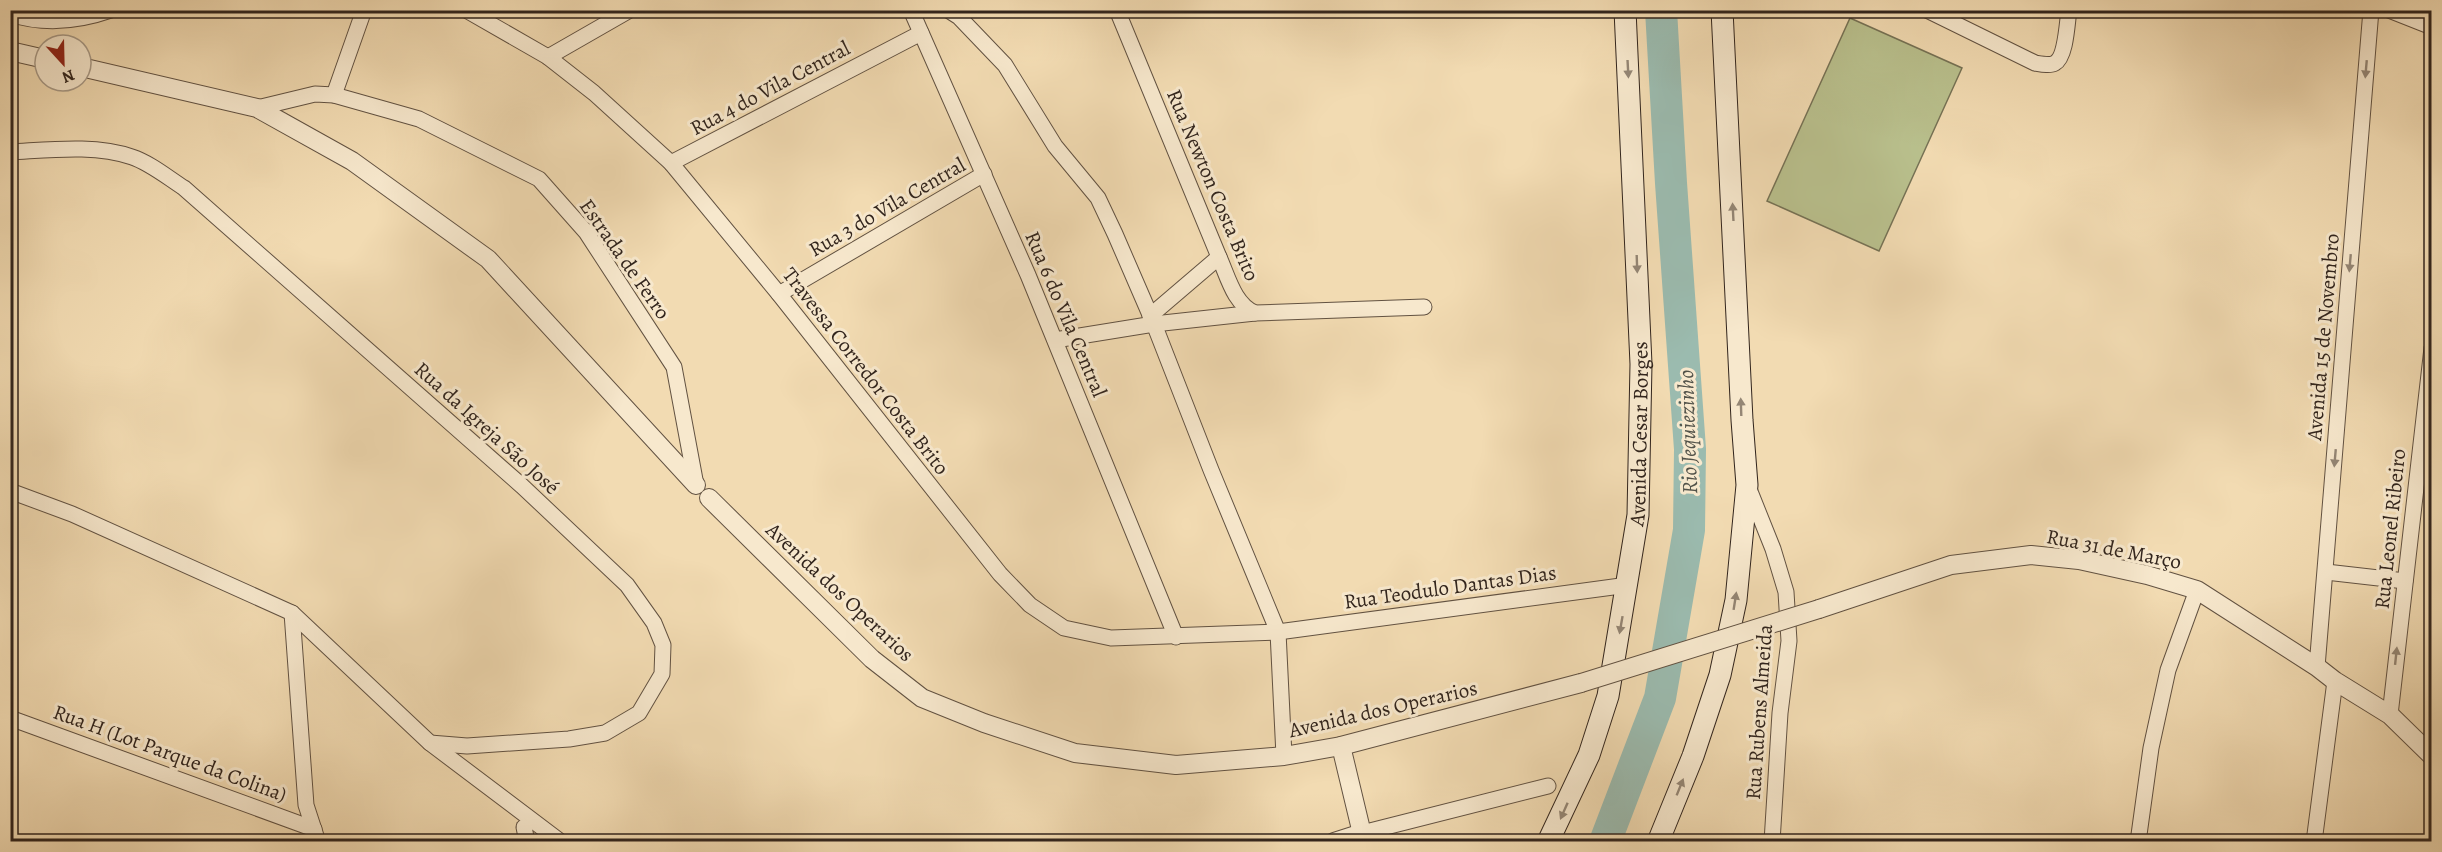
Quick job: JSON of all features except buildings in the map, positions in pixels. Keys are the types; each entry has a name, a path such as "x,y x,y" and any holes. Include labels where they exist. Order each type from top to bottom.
{"main road":[{"name":"Avenida Cesar Borges","path":"1548,842 1589,755 1608,696 1638,515 1641,364 1625,10"},
{"path":"1658,842 1693,756 1720,675 1736,600 1747,484 1722,10"}],"street":[{"path":"10,14 31,20 59,22 111,10"},
{"path":"334,95 364,10"},
{"name":"Travessa Corredor Costa Brito","path":"466,10 548,57 594,93 671,163 779,294 1000,574 1030,604 1064,628 1111,638 1278,632"},
{"path":"548,57 630,10"},
{"name":"Rua 6 do Vila Central","path":"912,10 1055,340 1176,637"},
{"path":"948,10 959,17 1005,64 1055,146 1098,198 1152,320 1278,632 1284,756"},
{"name":"Rua Newton Costa Brito","path":"1118,10 1219,257 1237,297 1246,309 1255,313 1424,307"},
{"path":"1927,10 2035,63 2056,63 2063,55 2069,10"},
{"name":"Avenida 15 de Novembro","path":"2318,667 2370,10"},
{"path":"2389,10 2432,27"},
{"name":"Rua 4 do Vila Central","path":"671,163 921,33"},
{"path":"10,51 33,56"},
{"path":"93,70 257,108 352,160 488,259 696,485"},
{"name":"Estrada de Ferro","path":"257,108 315,94 334,95 419,119 539,179 586,232 674,367 696,485"},
{"name":"Rua da Igreja São José","path":"10,152 102,151 132,157 184,188 522,486 627,585 654,623 663,645 662,674 639,713 605,733 568,739 467,746 430,742"},
{"name":"Rua 3 do Vila Central","path":"779,294 984,174"},
{"path":"1152,320 1219,257"},
{"path":"1055,340 1152,320 1255,313"},
{"name":"Rua Leonel Ribeiro","path":"2390,715 2432,348"},
{"name":"Rua Rubens Almeida","path":"1747,484 1773,549 1786,602 1789,641 1780,713 1772,842"},
{"path":"10,491 72,514 292,613 430,742 561,842"},
{"name":"Avenida dos Operarios","path":"709,498 872,658 922,698 984,723 1075,753 1176,765 1284,756 1341,746 1581,683 1819,609"},
{"name":"Rua 31 de Março","path":"1819,609 1951,565 2031,555 2079,560 2147,575 2197,590 2318,667 2335,681 2390,715 2430,759"},
{"path":"2326,572 2405,581"},
{"name":"Rua Teodulo Dantas Dias","path":"1278,632 1628,585"},
{"path":"2138,842 2151,748 2168,670 2197,590"},
{"path":"292,613 306,805 316,835"},
{"path":"2314,842 2335,681"},
{"name":"Rua H (Lot Parque da Colina)","path":"10,718 316,835"},
{"path":"1341,746 1363,837"},
{"path":"1334,842 1363,837 1548,786"}],"green space":[{"path":"1850,18 1962,68 1879,251 1767,201"}],"waterway":[{"name":"Rio Jequiezinho","path":"1605,842 1660,698 1689,530 1690,449 1661,10"}]}
